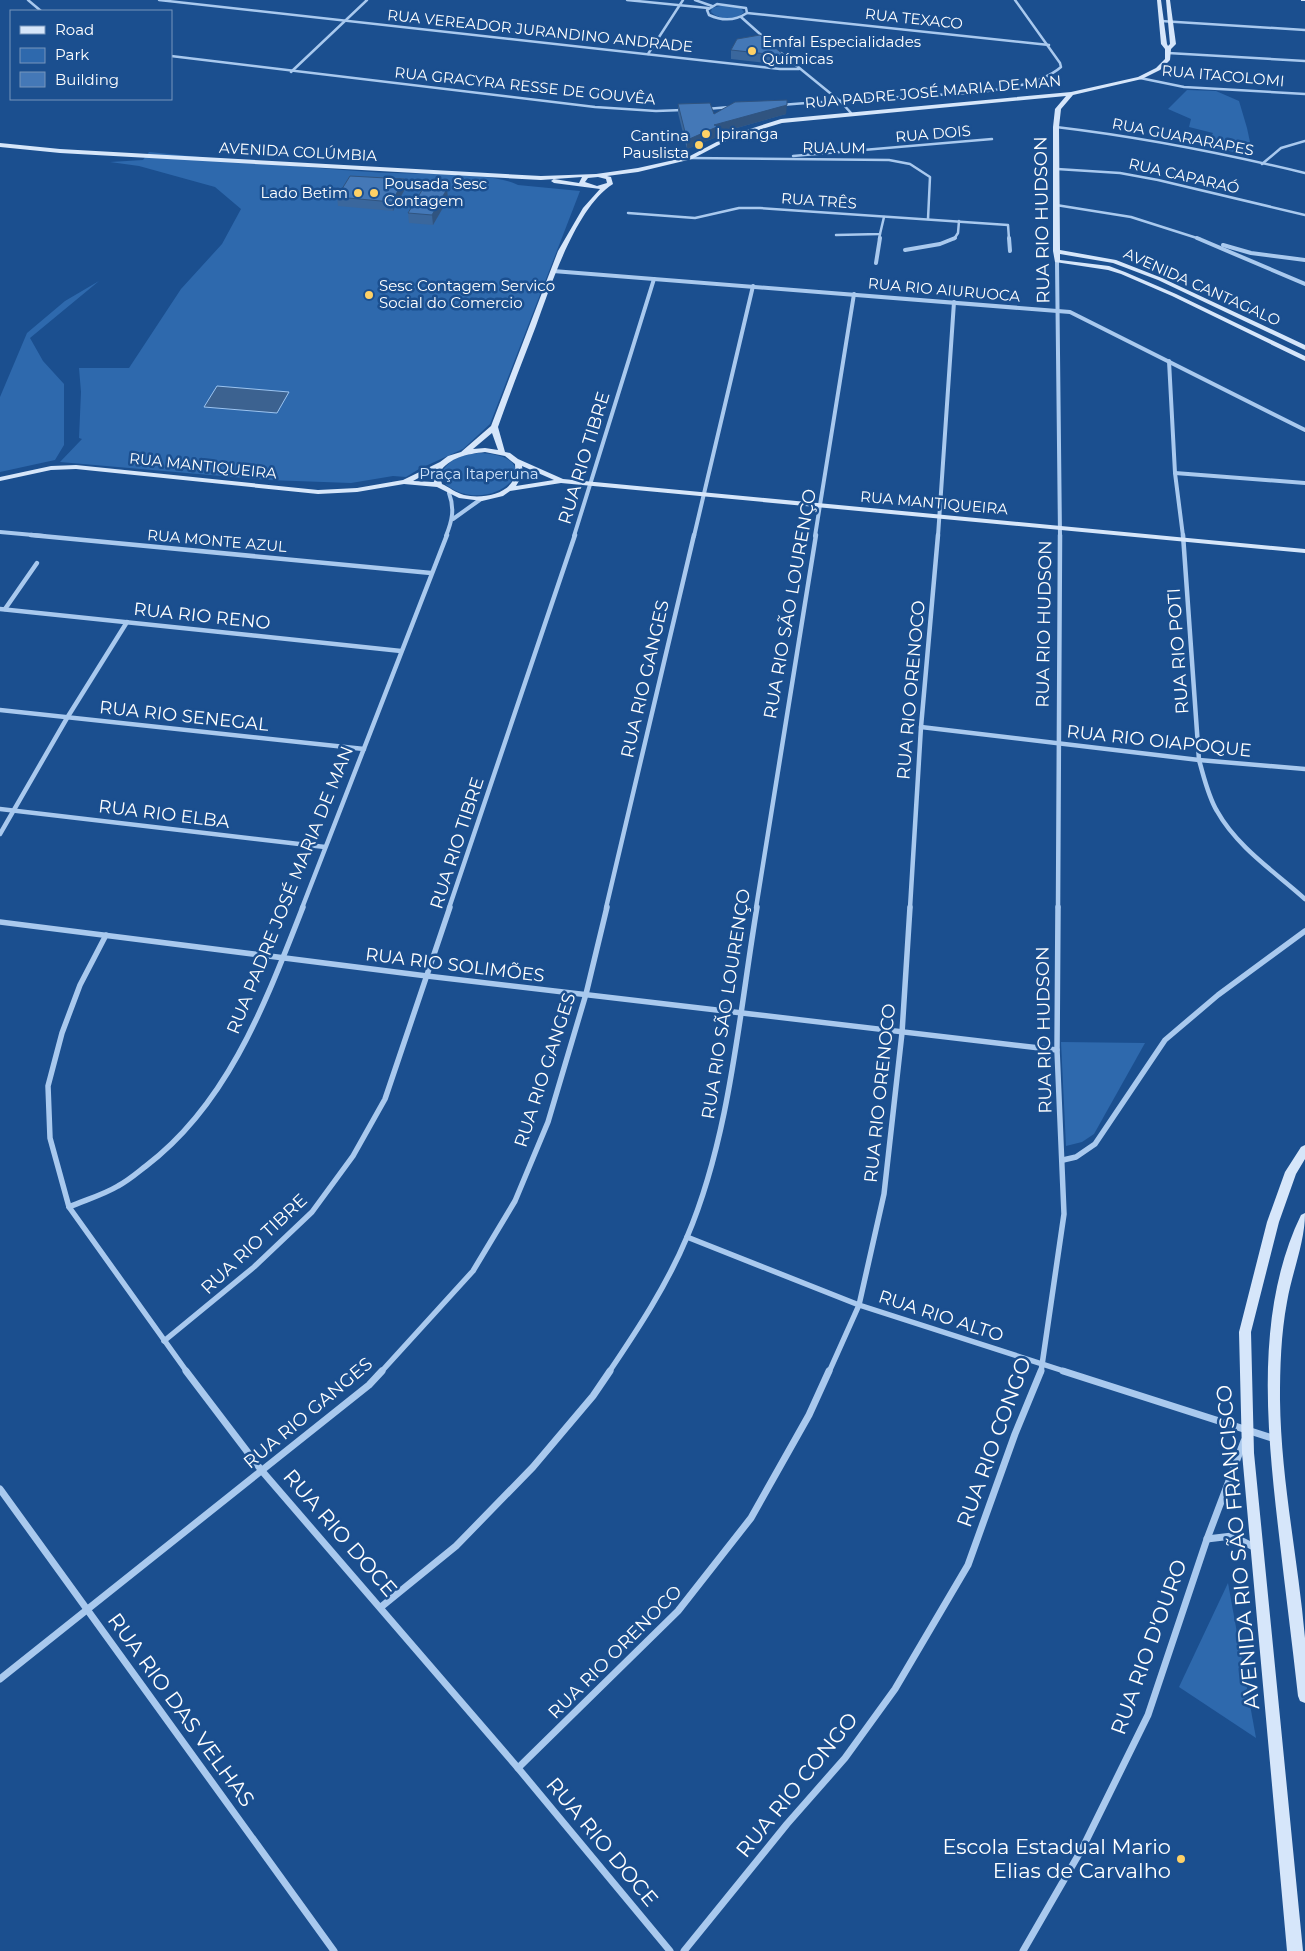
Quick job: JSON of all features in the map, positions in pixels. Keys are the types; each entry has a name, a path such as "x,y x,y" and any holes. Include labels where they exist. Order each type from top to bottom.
{"street":[{"path":"28,0 40,10"},
{"name":"RUA VEREADOR JURANDINO ANDRADE","path":"159,0 344,22 799,69"},
{"path":"291,72 367,0"},
{"path":"627,0 708,8 712,6"},
{"path":"648,54 682,0"},
{"path":"695,0 712,6"},
{"path":"780,105 972,92 1053,74 1061,67 1049,45 1015,0"},
{"path":"1159,0 1164,44 1168,51"},
{"path":"1168,0 1173,44 1168,51"},
{"name":"RUA TEXACO","path":"712,6 736,4 746,8 747,13 1049,45"},
{"path":"708,8 707,13 712,17 730,20 741,18 747,13"},
{"path":"741,18 770,43"},
{"path":"1161,21 1305,30"},
{"path":"777,50 841,102 851,113"},
{"path":"1168,51 1305,61"},
{"name":"RUA PADRE JOSÉ MARIA DE MAN","path":"690,158 730,137 769,123 851,113 1071,94 1140,78 1164,64 1168,59 1168,51"},
{"name":"RUA GRACYRA RESSE DE GOUVÊA","path":"172,56 595,108 656,111 686,110"},
{"name":"RUA ITACOLOMI","path":"1140,78 1184,87 1305,94"},
{"name":"RUA RIO HUDSON","path":"1063,1160 1057,1050 1060,528 1056,127 1058,109 1071,94"},
{"path":"705,109 733,107"},
{"name":"RUA GUARARAPES","path":"1056,127 1138,137 1218,152 1305,173"},
{"name":"RUA DOIS","path":"786,158 808,153 992,140"},
{"path":"1262,164 1273,152 1288,144 1305,141"},
{"name":"AVENIDA COLÚMBIA","path":"0,145 134,156 541,178 596,175"},
{"path":"586,208 586,186 582,183 583,178 638,170 690,158"},
{"name":"RUA UM","path":"690,158 889,160 910,164 930,177 928,219"},
{"name":"RUA CAPARAÓ","path":"1057,169 1120,173 1305,214"},
{"path":"494,427 497,441 502,451 517,461 521,472 520,479 512,489 490,498 466,499 449,493 439,486 435,473 440,464 464,452 494,427 561,251 586,208 607,185 638,170"},
{"path":"596,175 609,178 607,185"},
{"path":"541,178 586,186 607,185"},
{"path":"1056,205 1125,215 1251,253 1305,260"},
{"name":"RUA TRÊS","path":"628,213 695,218 739,208 760,208 1008,225 1010,251"},
{"path":"876,264 884,217"},
{"path":"905,250 948,242 956,238 959,232 959,221"},
{"path":"836,235 880,234"},
{"path":"1205,240 1305,284"},
{"name":"AVENIDA CANTAGALO","path":"1056,251 1114,261 1160,279 1305,348"},
{"name":"AVENIDA CANTAGALO","path":"1057,261 1109,268 1123,273 1174,295 1305,358"},
{"name":"RUA RIO AIURUOCA","path":"553,271 1070,312 1305,430"},
{"name":"RUA RIO TIBRE","path":"164,1341 254,1267 312,1212 347,1164 385,1099 428,976 592,483 654,278"},
{"name":"RUA RIO GANGES","path":"0,1679 369,1385 473,1271 515,1201 548,1122 586,994 753,286"},
{"name":"RUA RIO SÃO LOURENÇO","path":"381,1607 456,1546 533,1467 594,1396 642,1324 687,1237 712,1160 726,1099 854,294"},
{"name":"RUA RIO ORENOCO","path":"518,1768 678,1611 751,1518 809,1415 859,1305 872,1255 884,1194 902,1033 921,727 940,517 954,302"},
{"name":"RUA RIO POTI","path":"1169,361 1175,473 1183,539 1199,760 1209,793 1220,818 1244,843 1305,899"},
{"path":"464,452 502,451"},
{"name":"RUA MANTIQUEIRA","path":"517,461 561,481"},
{"name":"RUA MANTIQUEIRA","path":"404,482 440,464"},
{"name":"RUA MANTIQUEIRA","path":"0,479 65,467 97,468 318,492 357,490 404,482 439,486"},
{"path":"1175,473 1305,483"},
{"name":"RUA MANTIQUEIRA","path":"512,489 561,481 592,483 821,507 1305,551"},
{"name":"RUA PADRE JOSÉ MARIA DE MAN","path":"69,1207 119,1186 171,1147 206,1107 236,1060 262,1008 283,958 453,519 453,503 449,493"},
{"path":"453,519 480,499"},
{"name":"RUA MONTE AZUL","path":"0,532 431,573"},
{"path":"2,609 37,564"},
{"name":"RUA RIO RENO","path":"2,609 401,651"},
{"path":"0,834 67,718 127,622"},
{"name":"RUA RIO SENEGAL","path":"0,710 364,749"},
{"name":"RUA RIO OIAPOQUE","path":"921,727 1199,760 1305,769"},
{"name":"RUA RIO ELBA","path":"0,809 325,847"},
{"name":"RUA RIO SOLIMÕES","path":"0,922 428,976 1057,1050"},
{"path":"1063,1160 1076,1157 1095,1144 1165,1040 1218,994 1305,931"},
{"name":"RUA RIO DOCE","path":"106,934 80,985 68,1017 48,1086 50,1138 69,1207 164,1341 262,1471 518,1768 670,1951"},
{"name":"AVENIDA RIO SÃO FRANCISCO","path":"1298,1944 1258,1550 1248,1432 1245,1332 1273,1222 1291,1172 1305,1150"},
{"name":"RUA RIO CONGO","path":"684,1951 787,1824 845,1758 895,1689 968,1565 1015,1434 1043,1366 1064,1214 1063,1160"},
{"path":"1305,1218 1298,1232 1284,1285 1275,1341 1275,1439 1305,1696"},
{"name":"RUA RIO ALTO","path":"687,1237 859,1305 1043,1366 1275,1439"},
{"name":"RUA RIO D'OURO","path":"1023,1951 1083,1847 1148,1715 1207,1539 1248,1432"},
{"name":"RUA RIO DAS VELHAS","path":"0,1489 334,1951"},
{"path":"1207,1539 1230,1534 1242,1538 1258,1550"}],"green space":[{"path":"724,5 740,7 744,12 737,17 723,18 711,12 712,8"},
{"path":"1187,90 1216,91 1239,101 1253,156 1205,146 1213,133 1189,127 1191,119 1168,109"},
{"name":"Sesc Contagem Servico Social do Comercio","path":"149,152 344,170 489,177 518,185 580,191 490,424 463,449 406,477 393,476 351,483 268,480 60,462 82,439 79,438 81,392 79,368 129,368 181,289 222,244 241,209 215,187 139,166 110,162 143,160"},
{"path":"99,281 30,338 43,361 64,384 64,445 55,460 0,472 0,397 27,333 65,301"},
{"name":"Praça Itaperuna","path":"478,453 501,456 513,464 515,473 510,483 498,491 482,495 464,494 446,485 442,472 449,463 462,456"},
{"path":"1061,1042 1145,1043 1094,1134 1082,1142 1066,1146"},
{"path":"1228,1583 1256,1738 1179,1687"}],"shaded area":[{"path":"217,386 289,392 277,413 204,407"}],"building":[{"path":"760,35 785,56 731,50 737,39"},
{"path":"787,100 787,105 714,125 719,126 687,140 678,104 710,103 714,114 735,102"},
{"path":"350,176 404,179 392,202 337,197"},
{"path":"424,187 447,189 432,215 408,213"}],"place":[{"name":"Emfal Especialidades Químicas","path":"752,51"},
{"name":"Ipiranga","path":"706,134"},
{"name":"Cantina Pauslista","path":"699,145"},
{"name":"Lado Betim","path":"358,193"},
{"name":"Pousada Sesc Contagem","path":"374,193"},
{"name":"Sesc Contagem Servico Social do Comercio","path":"369,295"},
{"name":"Escola Estadual Mario Elias de Carvalho","path":"1181,1859"}]}
